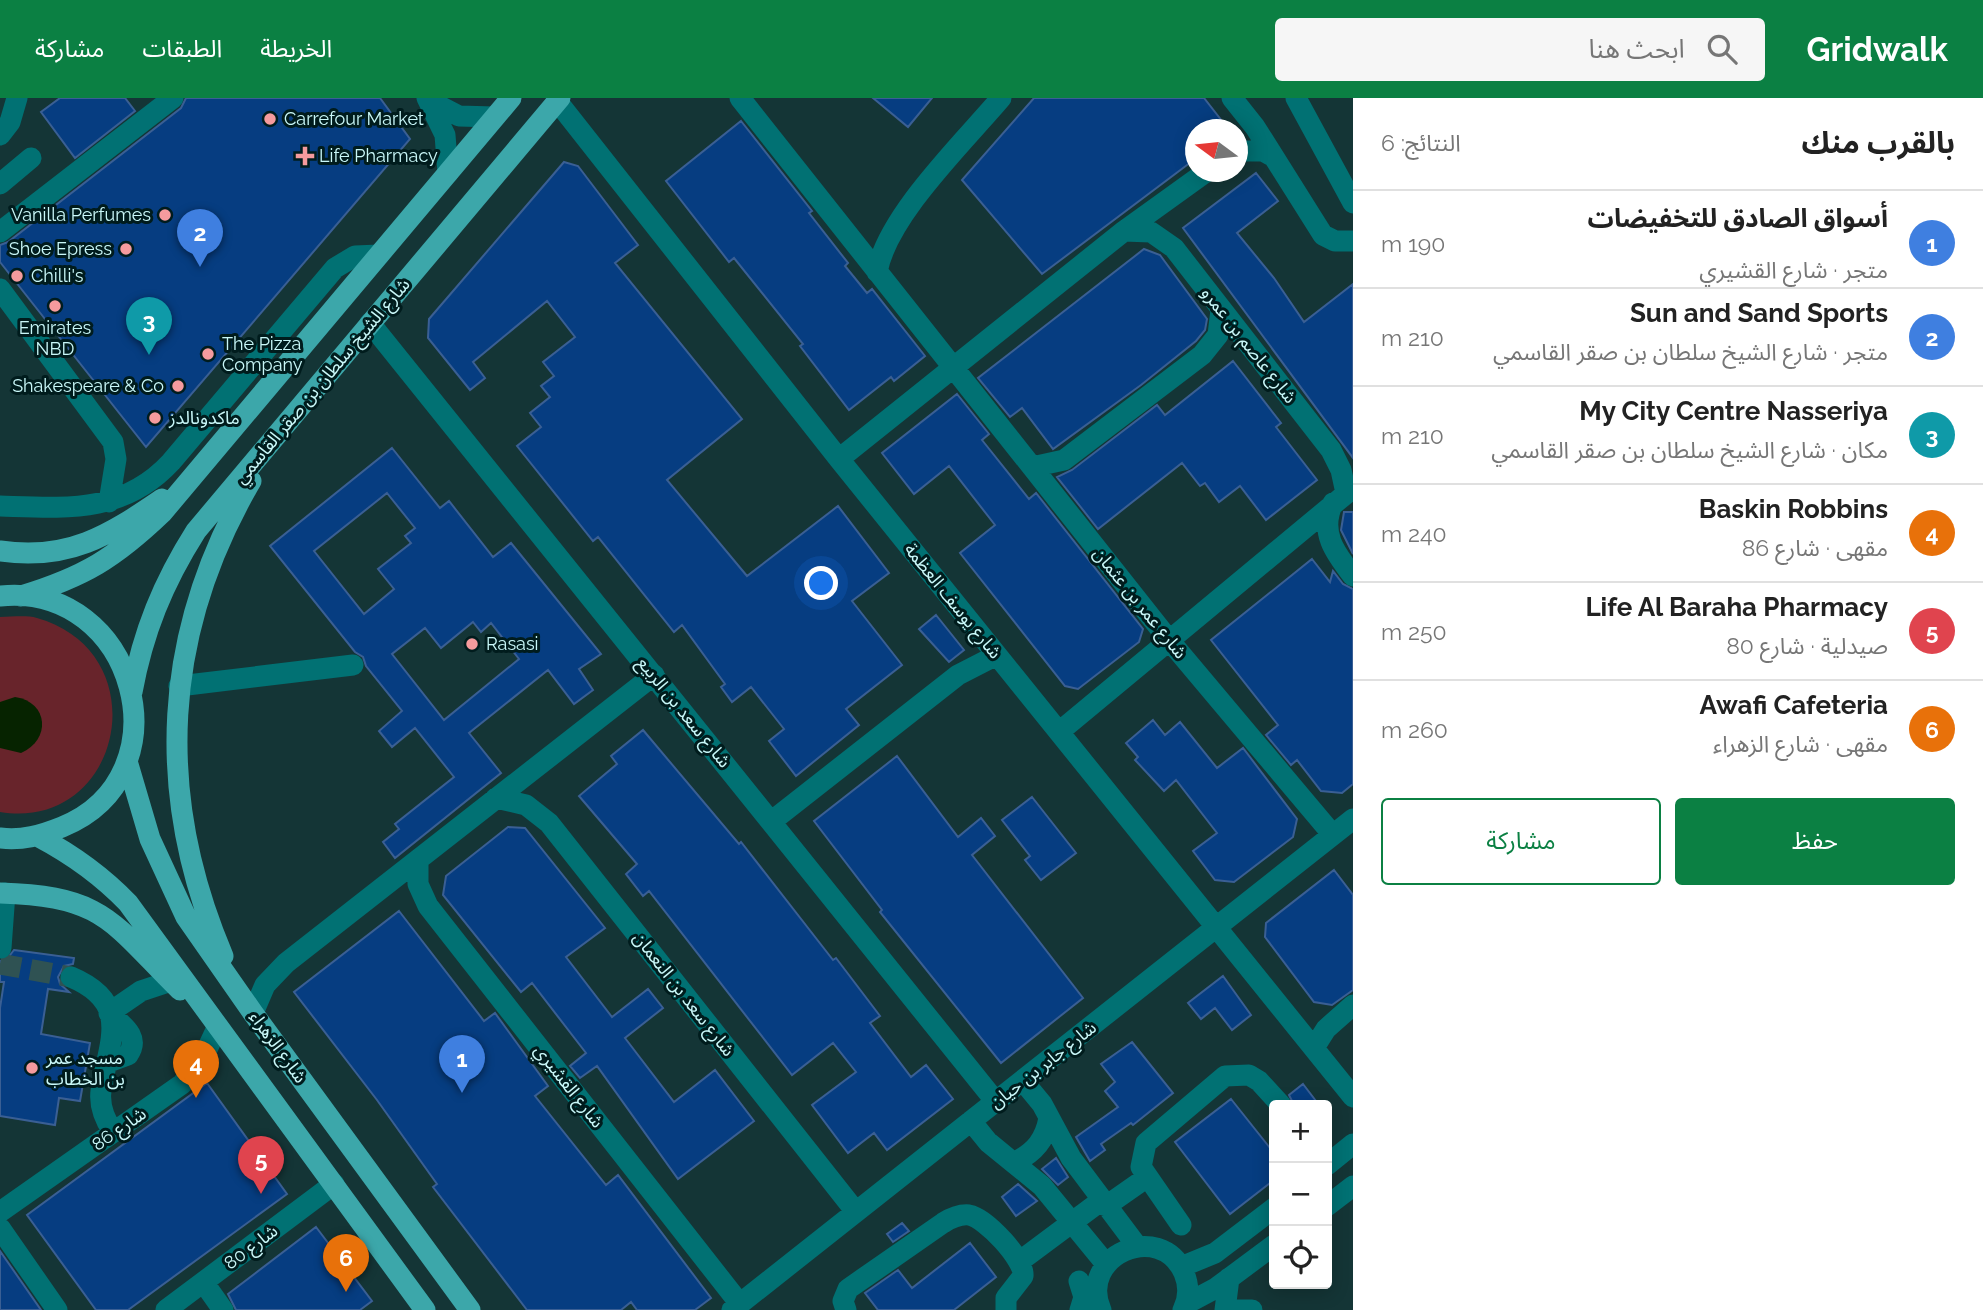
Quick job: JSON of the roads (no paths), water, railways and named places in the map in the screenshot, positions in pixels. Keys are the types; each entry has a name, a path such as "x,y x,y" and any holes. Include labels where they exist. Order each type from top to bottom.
{"main road":[{"path":"11,596 62,583 99,566 132,542 190,480 511,98"},
{"name":"شارع الشيخ سلطان بن صقر القاسمي","path":"132,692 140,649 153,607 172,568 196,531 559,99"},
{"path":"236,987 196,883 184,831 177,783 179,686 185,646 208,567 229,518 285,425"},
{"path":"0,551 21,554 53,552 84,545 114,532 190,480"},
{"path":"0,838 39,836 76,821 107,795 127,761 135,727 132,692 122,662 104,636 80,615 52,601 11,596"},
{"name":"شارع الزهراء","path":"127,761 150,839 187,917 253,1013 470,1310"},
{"name":"شارع الزهراء","path":"39,836 72,854 102,877 128,903 173,961 212,1021 425,1310"},
{"path":"2,893 55,896 101,914 119,928 212,1021"}],"street":[{"path":"0,135 10,122 17,98"},
{"path":"0,232 173,98"},
{"name":"شارع عمر بن عثمان","path":"740,98 1169,640 1333,835"},
{"path":"877,272 880,255 896,224 1001,98"},
{"path":"1232,98 1274,157 1323,235 1335,241 1353,242"},
{"path":"1296,98 1353,203"},
{"path":"428,99 459,117 495,117"},
{"path":"428,99 445,135 448,173"},
{"name":"شارع يوسف العظمة","path":"559,99 839,459 1353,1097"},
{"path":"1248,151 1262,151 1274,157"},
{"path":"0,184 31,158"},
{"path":"839,459 1124,231 1192,182"},
{"name":"شارع عاصم بن عمرو","path":"1124,231 1144,231 1163,238 1331,450 1341,470 1344,495"},
{"path":"0,506 91,505 109,502 127,496 159,476 335,268 355,256 379,255"},
{"path":"0,289 113,442 116,459 109,502"},
{"path":"1032,467 1063,460 1202,355 1218,335 1222,310"},
{"name":"شارع سعد بن الربيع","path":"370,323 996,1102"},
{"path":"1344,495 1328,513 1329,539 1353,576"},
{"path":"1059,732 1344,495"},
{"path":"772,821 958,675 997,655"},
{"path":"179,686 353,665"},
{"path":"253,1013 275,973 654,675"},
{"name":"شارع سعد بن النعمان","path":"496,798 526,805 549,823 856,1212"},
{"name":"شارع جابر بن حيان","path":"736,1307 1353,819"},
{"name":"شارع القشيري","path":"418,860 418,884 428,906 736,1307"},
{"path":"1,948 2,893"},
{"path":"71,977 95,991 109,1013 131,1034 133,1041 128,1055 109,1062 101,1099 106,1120 113,1132"},
{"path":"109,1013 141,991 172,981"},
{"path":"1314,1048 1326,1029 1353,1005"},
{"name":"شارع 86","path":"0,1212 182,1084 203,1058 212,1021"},
{"path":"1181,1225 1146,1178 1141,1167 1141,1155 1146,1143 1225,1076 1249,1075 1259,1081 1276,1100"},
{"path":"1023,1081 1049,1118 1071,1158 1137,1246"},
{"path":"1015,1162 1035,1149 1047,1129 1049,1118"},
{"path":"971,1121 988,1142 1042,1186 1106,1264"},
{"path":"1329,1163 1353,1144"},
{"path":"1020,1261 1073,1222 1146,1178"},
{"name":"شارع 80","path":"166,1310 334,1184"},
{"path":"1332,1202 1353,1186"},
{"path":"1181,1266 1215,1254 1269,1212"},
{"path":"846,1310 843,1301 848,1289 943,1223 960,1215 970,1215 987,1224 1020,1261 1023,1276 1006,1298 1006,1310"},
{"path":"1185,1307 1269,1249 1245,1231"},
{"path":"2,1235 57,1310"},
{"path":"1101,1310 1097,1289 1106,1264 1114,1255 1137,1246 1162,1250 1181,1266 1188,1291 1185,1307"},
{"path":"1226,1310 1229,1278"},
{"path":"1079,1281 1084,1297 1080,1310"},
{"path":"204,1283 223,1310"},
{"path":"1235,1310 1252,1310"}],"tunnel":[{"path":"0,964 71,977"}],"place":[{"name":"Carrefour Market","path":"270,119"},
{"name":"Life Pharmacy","path":"305,156"},
{"name":"Vanilla Perfumes","path":"165,215"},
{"name":"Shoe Epress","path":"126,249"},
{"name":"Sun and Sand Sports","path":"200,267"},
{"name":"Chilli's","path":"17,276"},
{"name":"Emirates NBD","path":"55,306"},
{"name":"The Pizza Company","path":"208,354"},
{"name":"My City Centre Nasseriya","path":"149,355"},
{"name":"Shakespeare & Co","path":"178,386"},
{"name":"ماكدونالدز","path":"155,418"},
{"name":"Rasasi","path":"472,644"},
{"name":"مسجد عمر بن الخطاب","path":"32,1068"},
{"name":"أسواق الصادق للتخفيضات","path":"462,1093"},
{"name":"Baskin Robbins","path":"196,1098"},
{"name":"Life Al Baraha Pharmacy","path":"261,1194"},
{"name":"Awafi Cafeteria","path":"346,1292"}]}
